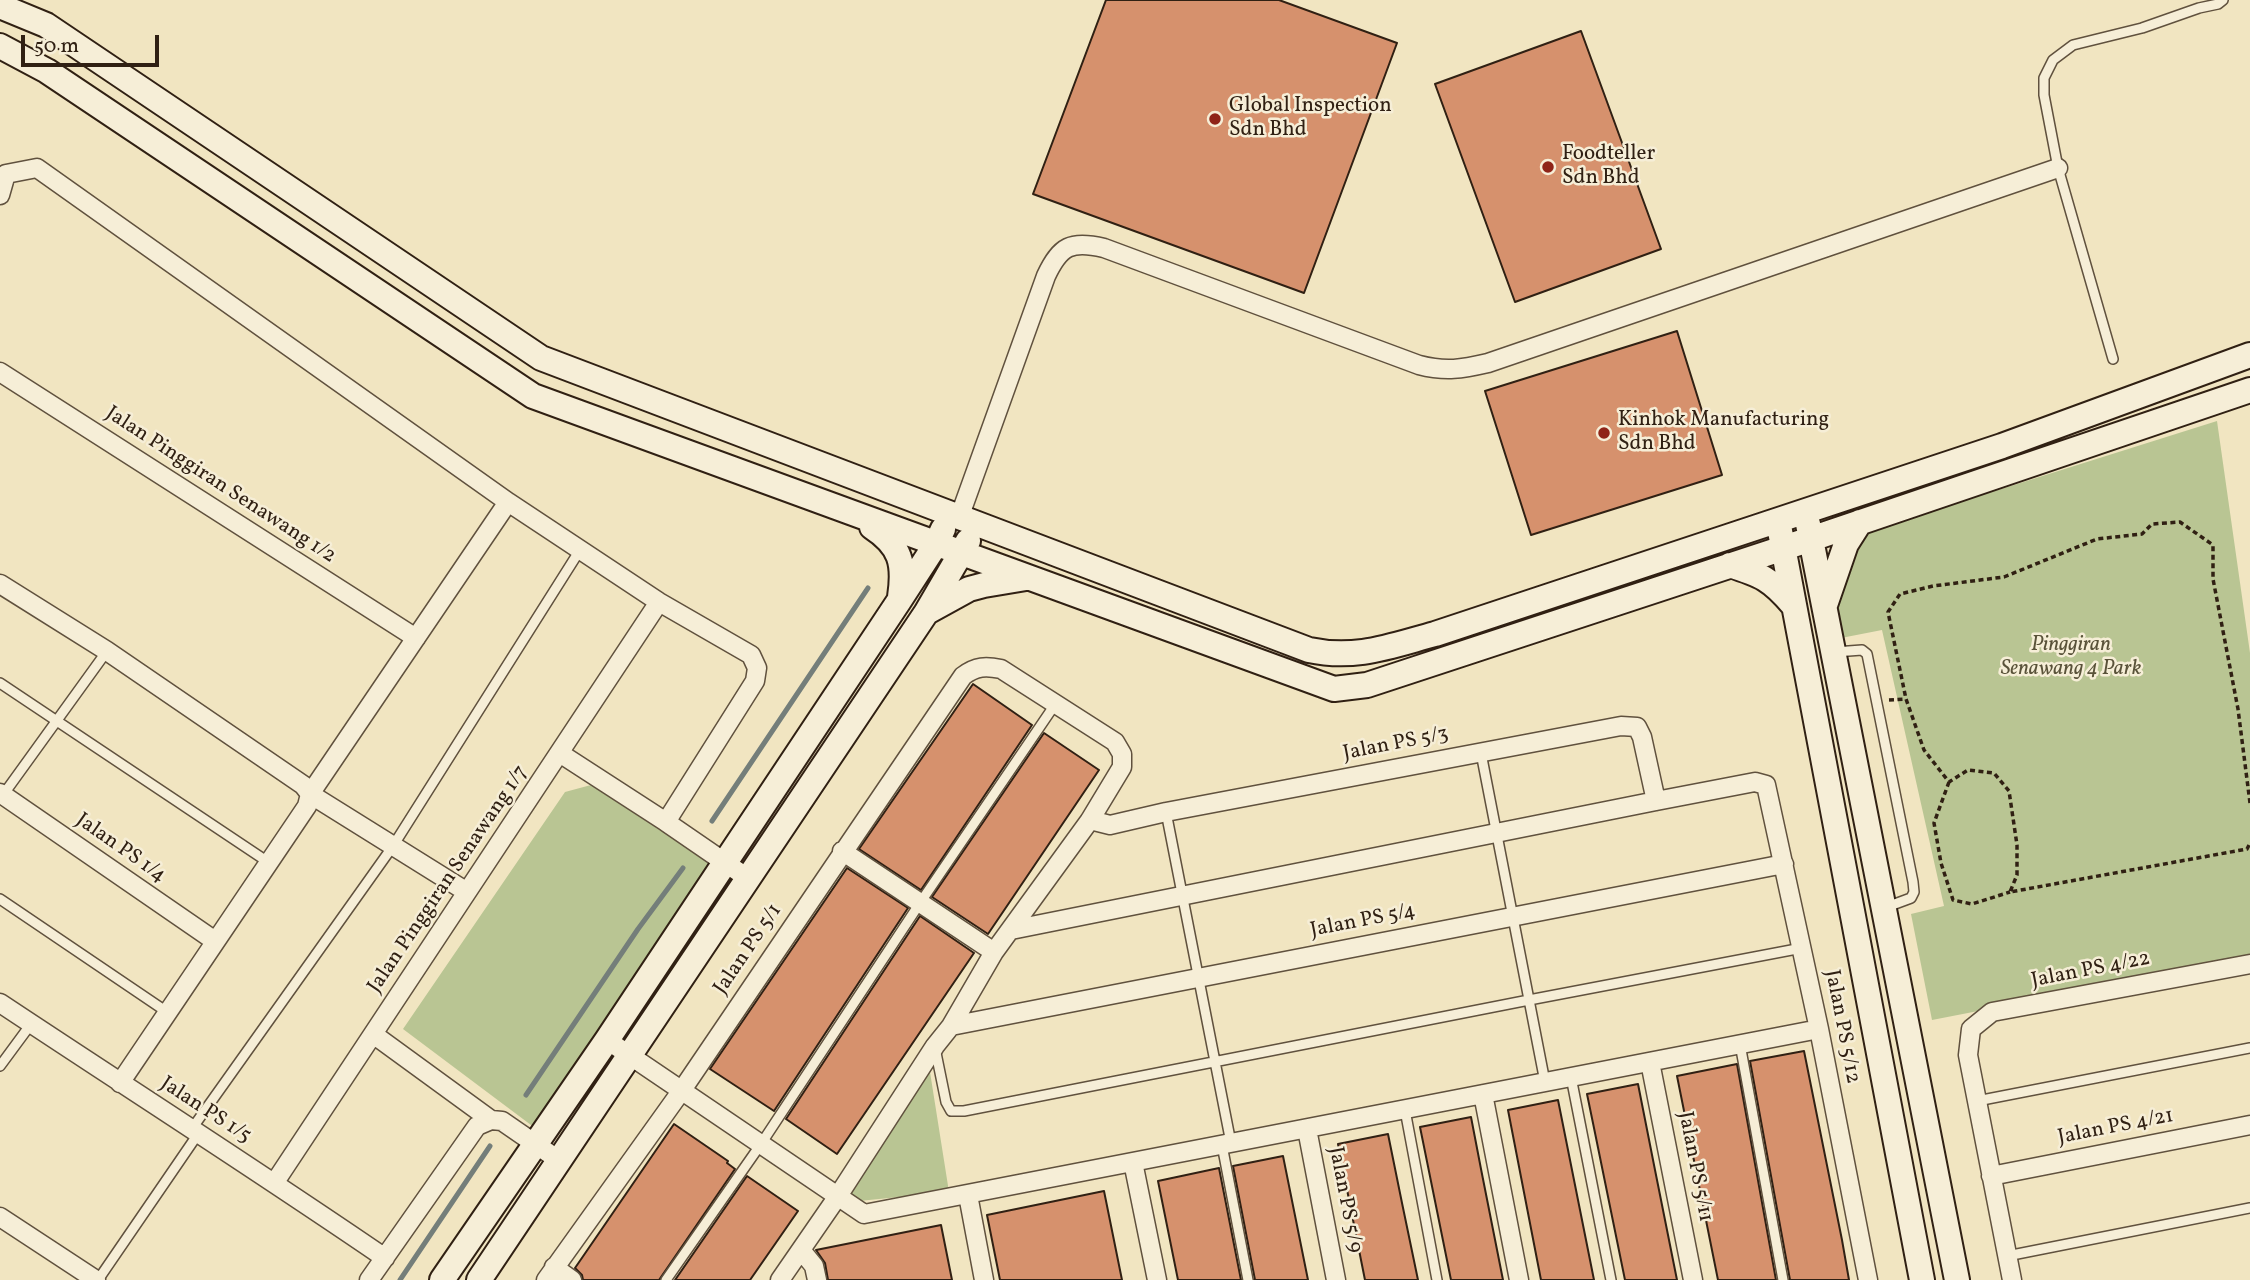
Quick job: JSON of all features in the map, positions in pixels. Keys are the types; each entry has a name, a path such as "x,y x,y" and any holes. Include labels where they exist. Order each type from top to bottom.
{"street":[{"path":"0,6 46,25 541,358 1309,650 1328,654 1363,654 1435,634 2001,446 2250,355"},
{"path":"0,46 47,71 533,396 1334,690 1367,685 1860,523 2250,390"},
{"path":"0,195 6,174 37,168 508,502 659,602 751,654 757,668 755,681 666,822"},
{"path":"479,1280 926,613 962,554 961,519 1046,276 1055,257 1065,249 1075,245 1104,248 1419,365 1440,370 1459,370 1489,363 2058,168"},
{"name":"Jalan Pinggiran Senawang 1/2","path":"0,372 416,638"},
{"path":"120,1083 307,806 310,794 508,502"},
{"path":"1805,510 1957,1280"},
{"path":"852,514 884,535 895,547 903,578 899,601"},
{"path":"442,1280 607,1040 936,544 961,519"},
{"path":"1777,519 1922,1280"},
{"path":"1824,606 1846,544 1860,523"},
{"path":"1730,565 1759,574 1778,586 1793,605"},
{"path":"926,613 969,589 1030,578"},
{"path":"0,584 107,651 303,785 310,794 467,892"},
{"name":"Jalan Pinggiran Senawang 1/7","path":"275,1182 561,754 659,602"},
{"name":"Jalan PS 5/1","path":"550,1274 682,1090 963,676 973,669 986,666 1001,669 1056,703"},
{"path":"780,1280 935,1046 951,1026 994,953 1090,820 1122,767 1122,754 1115,741 1056,703"},
{"name":"Jalan PS 5/3","path":"1090,820 1110,825 1166,812 1621,726 1637,727 1642,737 1656,801"},
{"path":"561,754 749,879"},
{"name":"Jalan PS 5/12","path":"1656,801 1755,782 1766,785 1819,1029 1868,1280"},
{"name":"Jalan PS 1/4","path":"1,796 215,942"},
{"path":"1011,930 1656,801"},
{"path":"842,851 994,953"},
{"name":"Jalan PS 5/4","path":"951,1026 1783,864"},
{"name":"Jalan PS 4/22","path":"1977,1101 1968,1055 1971,1029 1992,1012 2250,964"},
{"name":"Jalan PS 1/5","path":"0,1003 275,1182 385,1258"},
{"path":"607,1040 864,1214 1819,1029"},
{"path":"373,1034 491,1120"},
{"name":"Jalan PS 5/11","path":"1650,1062 1693,1280"},
{"path":"1483,1094 1519,1280"},
{"path":"1977,1101 2012,1280"},
{"path":"369,1280 477,1126 491,1120 502,1121 560,1161"},
{"name":"Jalan PS 4/21","path":"1991,1176 2250,1125"},
{"name":"Jalan PS 5/9","path":"1307,1129 1336,1280"},
{"path":"1133,1162 1157,1280"},
{"path":"968,1195 984,1280"},
{"path":"0,1217 97,1280"},
{"path":"801,1250 814,1266 817,1280"},
{"path":"550,1274 572,1280"}],"lane":[{"path":"2113,359 2058,168 2044,95 2044,78 2053,60 2073,45 2142,28 2218,4 2223,0"},
{"path":"97,1280 195,1132 393,846 580,550"},
{"path":"1833,653 1862,650 1867,654 1913,882 1914,892 1911,898 1883,908"},
{"path":"1,796 107,651"},
{"path":"0,682 268,862"},
{"path":"666,1280 761,1144 1056,703"},
{"path":"1480,753 1545,1082"},
{"path":"1166,812 1215,1062 1248,1280"},
{"path":"0,899 167,1012"},
{"path":"935,1046 946,1102 951,1111 964,1111 1802,948"},
{"path":"0,1066 31,1024"},
{"path":"1740,1044 1783,1280"},
{"path":"1977,1101 2250,1048"},
{"path":"1571,1077 1611,1280"},
{"path":"1405,1110 1437,1280"},
{"path":"2007,1256 2250,1208"}],"path":[{"path":"1949,782 1924,750 1906,699 1888,612 1900,594 1933,586 2004,577 2097,539 2142,534 2152,523 2180,523 2213,545 2213,579 2238,709 2250,803"},
{"path":"2010,892 2017,875 2017,845 2009,791 1994,772 1968,770 1949,782 1934,823 1941,863 1953,900 1972,904 2010,892 2246,849 2250,843"}],"green space":[{"name":"Pinggiran Senawang 4 Park","path":"2217,421 2250,653 2250,958 1932,1020 1911,914 1944,906 1882,630 1841,638 1838,603 1856,545 1868,531"},
{"path":"591,785 713,864 535,1128 403,1029 565,792"},
{"path":"930,1072 949,1192 859,1201 850,1193"}],"building":[{"name":"Global Inspection Sdn Bhd","path":"1106,0 1279,0 1397,43 1304,293 1033,194"},
{"name":"Foodteller Sdn Bhd","path":"1581,31 1661,249 1515,302 1435,84"},
{"name":"Kinhok Manufacturing Sdn Bhd","path":"1677,331 1722,475 1531,535 1485,391"},
{"path":"973,684 1032,725 921,890 859,849"},
{"path":"1044,733 1099,770 988,934 932,897"},
{"path":"847,868 908,908 774,1111 710,1069"},
{"path":"920,916 974,953 837,1154 786,1119"},
{"path":"1804,1051 1849,1280 1790,1280 1750,1061"},
{"path":"1737,1064 1776,1280 1718,1280 1677,1076"},
{"path":"1638,1084 1677,1280 1625,1280 1587,1094"},
{"path":"1558,1100 1594,1280 1541,1280 1508,1110"},
{"path":"1471,1117 1503,1280 1451,1280 1420,1127"},
{"path":"674,1124 728,1161 735,1169 659,1280 583,1280 575,1268"},
{"path":"1388,1134 1418,1280 1365,1280 1338,1144"},
{"path":"1283,1156 1308,1280 1255,1280 1233,1166"},
{"path":"1219,1168 1241,1280 1178,1280 1158,1181"},
{"path":"747,1176 798,1211 750,1280 675,1280"},
{"path":"1104,1191 1122,1280 1000,1280 987,1215"},
{"path":"941,1225 952,1280 828,1280 825,1263 816,1250"}],"waterway":[{"path":"712,821 868,588"},
{"path":"526,1095 638,929 683,868"},
{"path":"400,1280 490,1146"}],"place":[{"name":"Global Inspection Sdn Bhd","path":"1215,119"},
{"name":"Foodteller Sdn Bhd","path":"1548,167"},
{"name":"Kinhok Manufacturing Sdn Bhd","path":"1604,433"}]}
